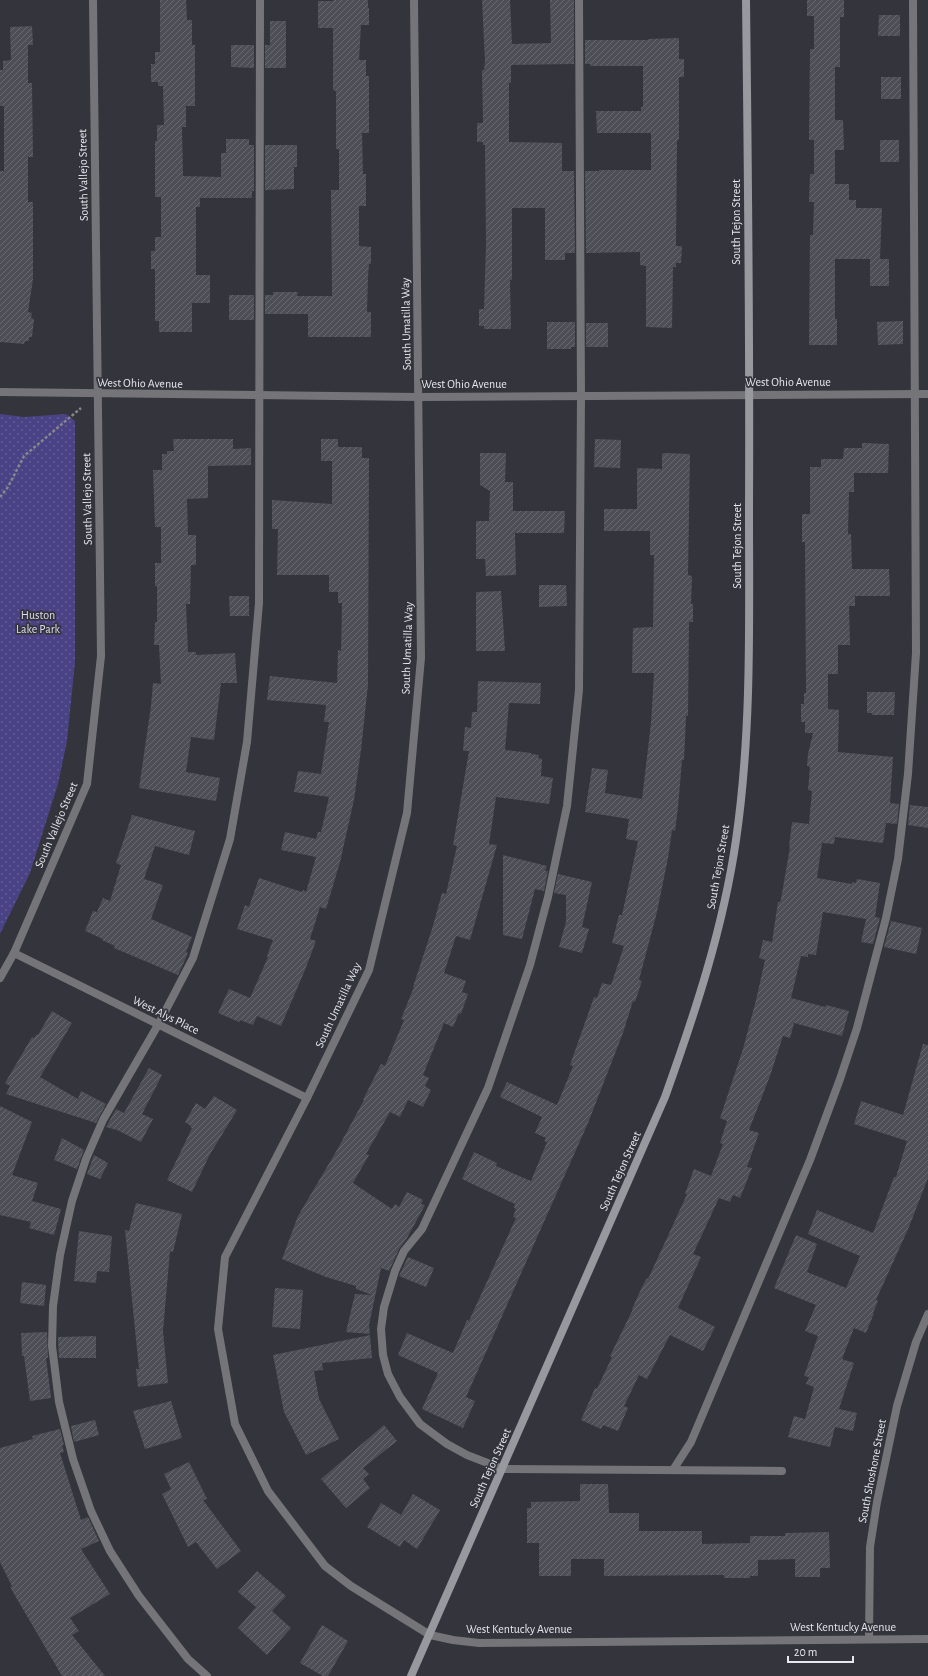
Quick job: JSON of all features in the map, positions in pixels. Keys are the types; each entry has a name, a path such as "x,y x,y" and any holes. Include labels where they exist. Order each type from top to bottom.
{"street":[{"name":"South Vallejo Street","path":"0,978 14,953 87,784 101,656 93,0"},
{"path":"207,1676 188,1659 139,1596 110,1551 91,1511 73,1459 59,1402 52,1346 53,1306 60,1255 72,1201 86,1159 102,1120 158,1025 193,958 230,839 247,742 254,680 259,603 260,0"},
{"name":"South Umatilla Way","path":"226,1257 307,1098 369,970 407,813 421,658 414,0"},
{"path":"578,0 581,396 579,690 567,806 548,897 530,965 488,1088 422,1229 404,1251 395,1271 384,1307 381,1329 383,1355 388,1374 400,1397 420,1424 447,1444 467,1455 503,1469 782,1471"},
{"name":"South Tejon Street","path":"411,1676 666,1097 696,1008 722,917 741,804 749,674 750,394 746,0"},
{"path":"673,1470 691,1442 810,1160 840,1079 854,1035 886,918 898,859 908,774 916,653 913,0"},
{"name":"West Ohio Avenue","path":"0,392 419,397 928,394"},
{"name":"West Alys Place","path":"14,953 307,1098"},
{"name":"West Kentucky Avenue","path":"226,1257 218,1329 235,1424 268,1491 325,1566 352,1586 430,1635 453,1640 479,1643 928,1639"},
{"name":"South Shoshone Street","path":"869,1639 870,1547 876,1502 897,1406 916,1342 928,1314"}],"path":[{"path":"0,497 8,487 24,456 98,394"}],"green space":[{"name":"Huston Lake Park","path":"0,414 24,417 66,414 75,421 75,662 67,741 58,784 30,873 0,934"}],"building":[{"path":"160,0 186,0 187,20 192,20 192,45 195,45 195,106 186,106 186,127 182,127 183,176 221,177 221,153 226,153 226,139 249,139 249,145 254,145 254,191 252,191 252,198 200,198 200,207 196,207 196,275 210,275 210,303 192,303 192,332 159,332 159,321 155,321 155,269 151,269 151,251 155,251 155,237 161,237 161,197 155,197 155,141 157,141 157,125 164,125 163,86 158,86 158,82 151,82 151,64 155,64 155,52 160,52"},
{"path":"368,0 369,8 369,25 361,25 359,60 366,60 366,76 369,76 369,133 362,133 363,174 366,174 366,206 359,206 359,246 371,247 367,312 371,312 371,337 308,337 308,314 265,314 265,295 273,295 273,292 298,292 297,296 332,296 331,190 339,190 339,149 336,149 336,91 333,90 333,28 318,28 318,1"},
{"path":"482,0 510,0 512,44 551,43 550,0 574,0 574,64 511,65 511,83 509,83 509,142 562,143 562,171 574,171 575,253 565,253 565,260 545,260 545,208 512,208 512,280 510,280 511,329 484,329 484,326 479,326 479,309 484,309 486,244 485,145 483,145 483,142 477,142 477,123 483,123 482,70 484,70 485,62"},
{"path":"807,0 844,0 844,17 840,17 840,67 835,67 835,120 843,120 844,150 835,150 835,184 849,184 849,200 856,200 856,208 882,208 880,259 835,259 835,319 837,319 837,345 809,345 810,235 813,235 814,202 809,202 810,174 814,174 814,140 809,140 810,49 814,49 814,16 807,16"},
{"path":"879,15 900,15 900,36 878,36"},
{"path":"270,21 286,21 286,68 265,68 265,45 270,45"},
{"path":"32,26 33,45 28,45 28,83 32,83 33,157 28,157 28,202 33,202 33,279 28,312 32,313 31,318 34,319 32,337 29,337 29,341 25,341 24,344 0,342 0,171 4,171 4,106 0,106 0,70 3,70 3,61 11,60 10,27"},
{"path":"679,38 679,59 684,59 684,77 679,77 676,246 682,246 681,263 676,263 676,267 673,267 672,328 646,327 646,266 640,265 640,252 586,253 585,171 651,170 651,133 597,133 596,111 641,111 641,107 643,107 643,66 590,66 590,64 585,64 585,40 648,40"},
{"path":"231,45 254,45 254,68 231,67"},
{"path":"881,77 901,77 901,99 881,99"},
{"path":"880,140 899,140 899,162 880,162"},
{"path":"265,145 297,145 297,167 294,167 294,189 265,190"},
{"path":"870,259 889,259 889,286 870,286"},
{"path":"229,295 254,295 254,320 229,320"},
{"path":"903,321 903,344 878,345 877,322"},
{"path":"547,322 575,322 575,347 571,347 571,349 547,349"},
{"path":"586,323 608,323 608,347 586,347"},
{"path":"173,439 233,439 233,449 251,448 251,465 208,466 208,498 187,499 188,535 196,535 196,565 191,565 190,604 186,604 188,652 196,652 196,655 235,653 237,683 221,683 214,740 191,737 186,772 220,778 216,801 139,788 153,683 161,684 159,645 154,645 155,622 157,622 157,586 155,586 155,563 161,563 161,527 155,527 153,470 162,470 162,454 167,454 167,451 174,451"},
{"path":"321,439 338,439 338,447 362,447 362,458 369,458 368,685 361,750 354,800 340,862 326,909 320,907 310,939 316,941 305,970 281,1026 257,1016 253,1025 240,1020 239,1022 218,1013 229,989 250,998 268,957 267,956 273,940 237,929 245,905 249,907 259,878 306,892 316,857 281,850 285,832 316,839 318,832 321,832 329,797 294,792 298,771 321,774 329,722 324,722 326,705 267,700 270,676 337,683 338,650 341,651 342,603 338,603 338,592 329,592 329,575 277,575 278,529 272,529 272,500 332,504 332,461 321,461"},
{"path":"595,439 621,440 620,468 594,467"},
{"path":"862,443 889,444 888,473 854,473 854,492 849,492 848,534 851,534 852,569 889,569 890,596 855,596 855,606 849,606 850,645 838,645 838,674 828,674 828,709 839,710 838,752 893,757 890,803 899,804 897,824 886,823 883,843 835,837 834,844 822,843 817,878 852,884 852,882 856,883 857,879 880,883 875,917 880,918 873,944 861,942 866,919 823,912 816,955 808,954 808,957 801,956 791,998 825,1007 826,1005 849,1011 842,1036 794,1023 790,1038 783,1036 770,1076 749,1130 759,1133 747,1167 752,1168 740,1198 733,1195 730,1202 719,1198 693,1254 701,1257 678,1308 715,1327 703,1351 670,1335 647,1379 639,1375 624,1406 628,1408 618,1431 603,1425 601,1429 581,1420 595,1388 597,1389 612,1357 610,1356 642,1287 647,1278 648,1279 687,1194 685,1194 694,1169 711,1176 723,1144 720,1143 727,1121 720,1118 743,1049 756,1000 765,960 759,958 763,940 772,942 778,902 780,902 781,899 790,847 792,822 809,824 812,791 808,790 810,767 807,766 813,733 805,733 805,722 801,722 801,704 804,704 804,693 806,693 805,542 802,542 802,514 810,514 810,467 821,467 821,459 843,459 844,448 862,448"},
{"path":"480,453 506,453 505,482 513,482 513,511 565,511 564,533 515,533 516,575 486,576 485,559 476,559 476,521 489,521 490,491 480,485"},
{"path":"662,454 690,454 688,575 692,576 691,604 693,604 693,622 689,622 688,716 686,716 684,760 682,760 675,831 672,830 657,912 639,980 642,981 635,1002 633,1001 623,1033 588,1123 466,1397 475,1401 463,1428 422,1409 438,1373 398,1355 407,1333 453,1353 467,1320 469,1321 516,1218 513,1217 516,1209 514,1208 515,1204 462,1179 474,1152 497,1163 496,1166 531,1181 547,1142 544,1141 546,1138 535,1133 542,1117 500,1097 507,1082 557,1105 573,1066 570,1065 594,997 597,998 602,983 611,985 624,946 612,943 619,915 622,915 638,841 626,839 629,819 585,812 592,768 608,770 605,793 642,799 651,723 654,673 632,673 633,628 653,627 654,555 650,555 650,531 604,531 604,509 637,509 637,468 662,469"},
{"path":"539,585 566,585 567,606 539,607"},
{"path":"501,591 505,651 476,651 476,592"},
{"path":"229,596 249,596 249,616 230,616"},
{"path":"478,681 541,683 540,704 509,703 505,750 539,755 538,758 542,759 541,776 553,778 549,804 496,797 489,844 497,845 470,940 456,936 444,973 466,981 462,992 468,994 461,1014 459,1013 453,1027 444,1023 423,1075 429,1078 425,1086 431,1090 423,1107 408,1100 400,1117 390,1112 366,1154 369,1155 353,1183 392,1209 395,1204 399,1207 407,1192 423,1200 421,1204 425,1205 407,1238 399,1249 389,1271 381,1268 369,1325 370,1334 346,1332 355,1294 372,1295 356,1289 356,1286 326,1277 282,1259 298,1216 337,1150 364,1100 381,1064 385,1066 404,1020 401,1019 414,987 442,893 446,894 457,846 453,845 469,751 463,751 465,727 471,728 472,712 477,712"},
{"path":"867,692 895,692 894,715 872,715 872,713 867,713"},
{"path":"910,805 928,807 928,828 908,825"},
{"path":"132,815 195,831 189,855 155,846 144,879 163,885 151,919 192,937 186,952 188,953 178,975 114,948 115,946 85,931 93,911 97,912 103,898 110,901 121,865 116,863"},
{"path":"503,855 547,866 545,871 548,871 544,891 535,889 522,939 503,935"},
{"path":"558,874 592,882 582,927 589,929 582,953 559,947 566,922 566,895 554,893"},
{"path":"891,921 922,928 916,954 884,947"},
{"path":"52,1011 72,1023 40,1077 78,1099 81,1091 106,1104 96,1123 6,1094 10,1086 5,1083 32,1037 34,1038 37,1034 38,1035"},
{"path":"923,1044 928,1045 928,1178 909,1227 876,1300 878,1301 866,1333 854,1328 842,1359 854,1363 839,1409 857,1413 853,1431 835,1427 830,1447 788,1437 794,1416 805,1419 814,1387 806,1384 809,1377 804,1376 818,1336 805,1331 816,1305 774,1288 796,1235 817,1244 807,1272 846,1288 860,1256 808,1234 817,1210 873,1233 894,1177 896,1177 907,1141 854,1124 861,1101 903,1115"},
{"path":"149,1068 162,1075 142,1114 153,1119 141,1142 117,1130 106,1127 116,1109 124,1113"},
{"path":"214,1096 237,1110 209,1156 192,1192 167,1180 192,1128 185,1122 196,1103 205,1109"},
{"path":"0,1106 32,1122 12,1175 38,1183 32,1201 61,1209 54,1235 29,1228 31,1222 0,1215"},
{"path":"62,1138 84,1150 77,1169 54,1160"},
{"path":"94,1155 108,1163 100,1179 87,1174"},
{"path":"136,1203 182,1214 173,1252 170,1251 163,1331 168,1383 138,1387 136,1369 139,1369 125,1230 129,1231"},
{"path":"79,1231 112,1236 109,1272 97,1271 96,1283 74,1281"},
{"path":"408,1257 434,1268 426,1287 399,1276"},
{"path":"22,1282 46,1285 44,1306 20,1303"},
{"path":"275,1288 303,1290 300,1329 272,1327"},
{"path":"47,1332 48,1358 46,1358 51,1398 30,1401 24,1356 22,1356 21,1333"},
{"path":"370,1335 372,1358 322,1363 323,1370 314,1371 319,1399 339,1439 306,1455 284,1412 273,1355"},
{"path":"96,1336 96,1358 59,1358 58,1337"},
{"path":"171,1401 182,1438 145,1449 133,1411"},
{"path":"95,1420 99,1435 74,1442 71,1426"},
{"path":"384,1425 397,1441 363,1468 369,1474 363,1479 370,1488 346,1508 321,1479"},
{"path":"60,1429 64,1452 60,1453 81,1520 88,1517 99,1541 81,1549 110,1594 70,1618 79,1631 72,1635 105,1676 62,1676 10,1587 12,1586 0,1562 0,1448 33,1439 32,1436"},
{"path":"189,1462 207,1499 203,1500 241,1551 217,1569 196,1542 188,1547 162,1494 171,1489 164,1474"},
{"path":"580,1484 608,1484 609,1513 639,1513 639,1531 702,1531 702,1544 750,1543 750,1536 785,1536 785,1533 829,1532 830,1568 820,1568 820,1577 795,1577 795,1559 758,1560 758,1576 750,1576 750,1578 724,1578 724,1575 604,1576 604,1559 571,1559 571,1576 539,1576 539,1543 527,1543 527,1508 531,1508 531,1502 580,1501"},
{"path":"413,1494 440,1510 417,1549 404,1540 400,1547 367,1527 381,1503 401,1515"},
{"path":"257,1571 286,1596 272,1611 291,1628 267,1655 238,1628 256,1607 238,1592"},
{"path":"322,1625 348,1641 328,1676 323,1676 300,1663"}]}
